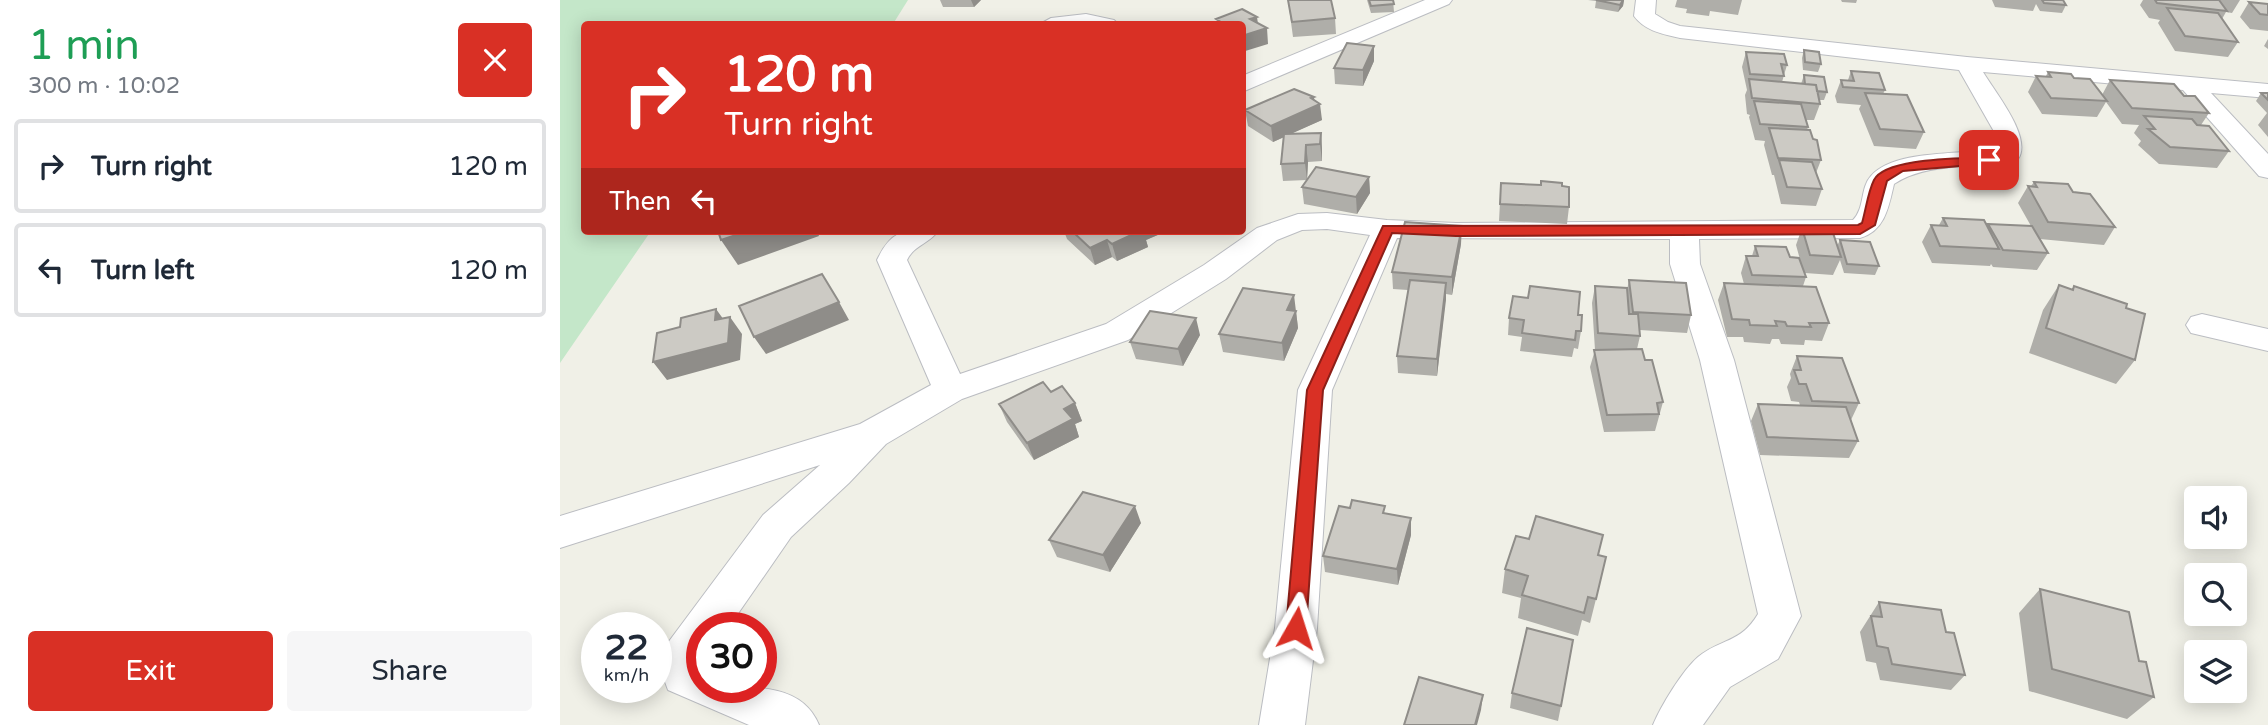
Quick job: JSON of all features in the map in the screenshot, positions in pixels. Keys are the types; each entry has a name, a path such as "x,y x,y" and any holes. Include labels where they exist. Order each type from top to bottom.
{"street":[{"path":"1646,0 1644,16 1660,27 1681,32 1967,64 2268,91"},
{"path":"1246,82 1431,1"},
{"path":"1064,21 1100,21"},
{"path":"560,532 873,434 950,390 1117,332 1216,272 1267,234 1298,222 1326,221 1387,229 1456,232 1860,229 1869,225 1872,218 1881,180 1900,167 1989,160 2009,154 2009,135 1967,64"},
{"path":"2192,86 2268,170"},
{"path":"1282,725 1300,590 1315,390 1387,229"},
{"path":"1676,725 1714,672 1763,645 1780,617 1717,360 1685,264 1684,230"},
{"path":"917,235 898,245 892,260 950,390"},
{"path":"2202,326 2268,340"},
{"path":"715,612 777,526 836,473 873,434"},
{"path":"686,654 680,663 680,669 686,677"},
{"path":"749,703 790,719 796,725"}],"green space":[{"path":"560,0 908,0 895,21 581,21 581,235 648,235 560,363"}],"building":[{"path":"1288,0 1331,0 1335,18 1292,22"},
{"path":"1369,0 1393,0 1394,4 1371,6"},
{"path":"1596,0 1623,0 1620,5"},
{"path":"2042,0 2063,0 2066,5 2044,3"},
{"path":"2155,0 2219,0 2227,11 2157,3"},
{"path":"2249,2 2268,4 2268,15 2260,14"},
{"path":"2167,8 2218,13 2238,42 2185,36"},
{"path":"1242,9 1257,17 1250,19 1267,28 1246,35 1246,21 1216,19"},
{"path":"1347,43 1374,46 1363,70 1334,68"},
{"path":"1804,50 1819,52 1821,64 1805,62"},
{"path":"1746,52 1784,54 1787,65 1781,64 1784,76 1750,74"},
{"path":"1851,71 1879,73 1885,90 1843,87 1841,80 1854,81"},
{"path":"2048,72 2090,79 2107,101 2051,98 2036,76 2051,77"},
{"path":"1804,75 1824,77 1827,92 1817,91 1816,85 1805,84"},
{"path":"1749,79 1816,85 1820,104 1752,98"},
{"path":"2110,80 2174,84 2184,96 2195,96 2209,113 2132,108"},
{"path":"1294,89 1314,97 1311,98 1320,104 1271,126 1246,110"},
{"path":"1865,93 1907,95 1924,132 1880,129"},
{"path":"1754,101 1801,104 1808,127 1760,124"},
{"path":"2144,116 2192,119 2197,125 2209,126 2229,151 2170,147 2148,129 2155,129"},
{"path":"1769,128 1810,130 1813,139 1817,140 1821,160 1778,158"},
{"path":"1321,133 1320,144 1306,145 1305,163 1281,164 1284,134"},
{"path":"1779,160 1812,162 1822,189 1787,187"},
{"path":"1316,167 1369,177 1356,197 1302,187"},
{"path":"1541,181 1562,183 1562,186 1569,187 1569,207 1500,204 1501,183 1541,185"},
{"path":"2034,182 2068,184 2073,192 2090,194 2115,227 2048,222 2028,186 2037,187"},
{"path":"1943,218 1984,220 1999,249 1940,246 1931,225 1947,226"},
{"path":"1405,222 1462,226 1452,277 1392,272"},
{"path":"1988,224 2032,226 2048,253 2003,250"},
{"path":"1802,228 1832,230 1841,257 1810,255"},
{"path":"719,235 736,235 721,240"},
{"path":"1076,235 1131,235 1112,244 1107,240 1090,248"},
{"path":"1840,240 1870,242 1879,266 1847,264"},
{"path":"1755,246 1786,247 1790,257 1799,258 1806,277 1752,275 1746,256 1758,256"},
{"path":"822,274 839,302 754,337 739,306"},
{"path":"1410,280 1446,283 1437,359 1397,356"},
{"path":"1629,280 1686,283 1691,315 1633,312"},
{"path":"1724,283 1816,287 1829,323 1809,323 1811,327 1787,326 1785,322 1775,321 1777,326 1750,325 1749,320 1732,319"},
{"path":"2059,285 2073,290 2074,286 2127,304 2126,308 2145,314 2135,360 2046,328"},
{"path":"1530,286 1580,292 1578,315 1582,315 1581,331 1576,331 1575,340 1522,333 1524,320 1509,318 1513,296 1528,298"},
{"path":"1595,286 1627,288 1629,314 1638,314 1640,336 1598,333"},
{"path":"1243,288 1294,295 1287,310 1296,311 1282,343 1219,334"},
{"path":"716,309 715,320 730,317 728,343 653,362 657,333 680,327 681,318"},
{"path":"1150,311 1196,318 1178,349 1130,342"},
{"path":"1642,349 1645,360 1652,360 1663,402 1657,403 1659,414 1607,415 1594,350"},
{"path":"1797,356 1842,358 1859,403 1812,401 1806,384 1799,384 1794,370 1801,370"},
{"path":"1043,382 1051,392 1062,386 1075,403 1064,409 1073,419 1027,443 999,404"},
{"path":"1758,404 1846,407 1858,441 1767,437"},
{"path":"1083,492 1135,506 1103,555 1049,540"},
{"path":"1352,500 1385,506 1383,513 1411,518 1397,569 1323,556 1339,506 1350,508"},
{"path":"1536,516 1603,535 1598,555 1606,557 1596,599 1588,597 1584,613 1522,595 1528,576 1505,569 1516,536 1529,539"},
{"path":"2040,589 2129,612 2139,661 2146,662 2154,697 2052,669"},
{"path":"1879,602 1941,610 1946,632 1954,633 1965,675 1892,664 1888,648 1877,646 1871,616 1882,617"},
{"path":"1527,628 1573,640 1561,706 1512,693"},
{"path":"1419,677 1483,695 1475,725 1404,725"}],"route":[{"path":"1296,628 1315,390 1387,229 1456,232 1860,229 1869,225 1881,180 1900,167 1989,160"}]}
